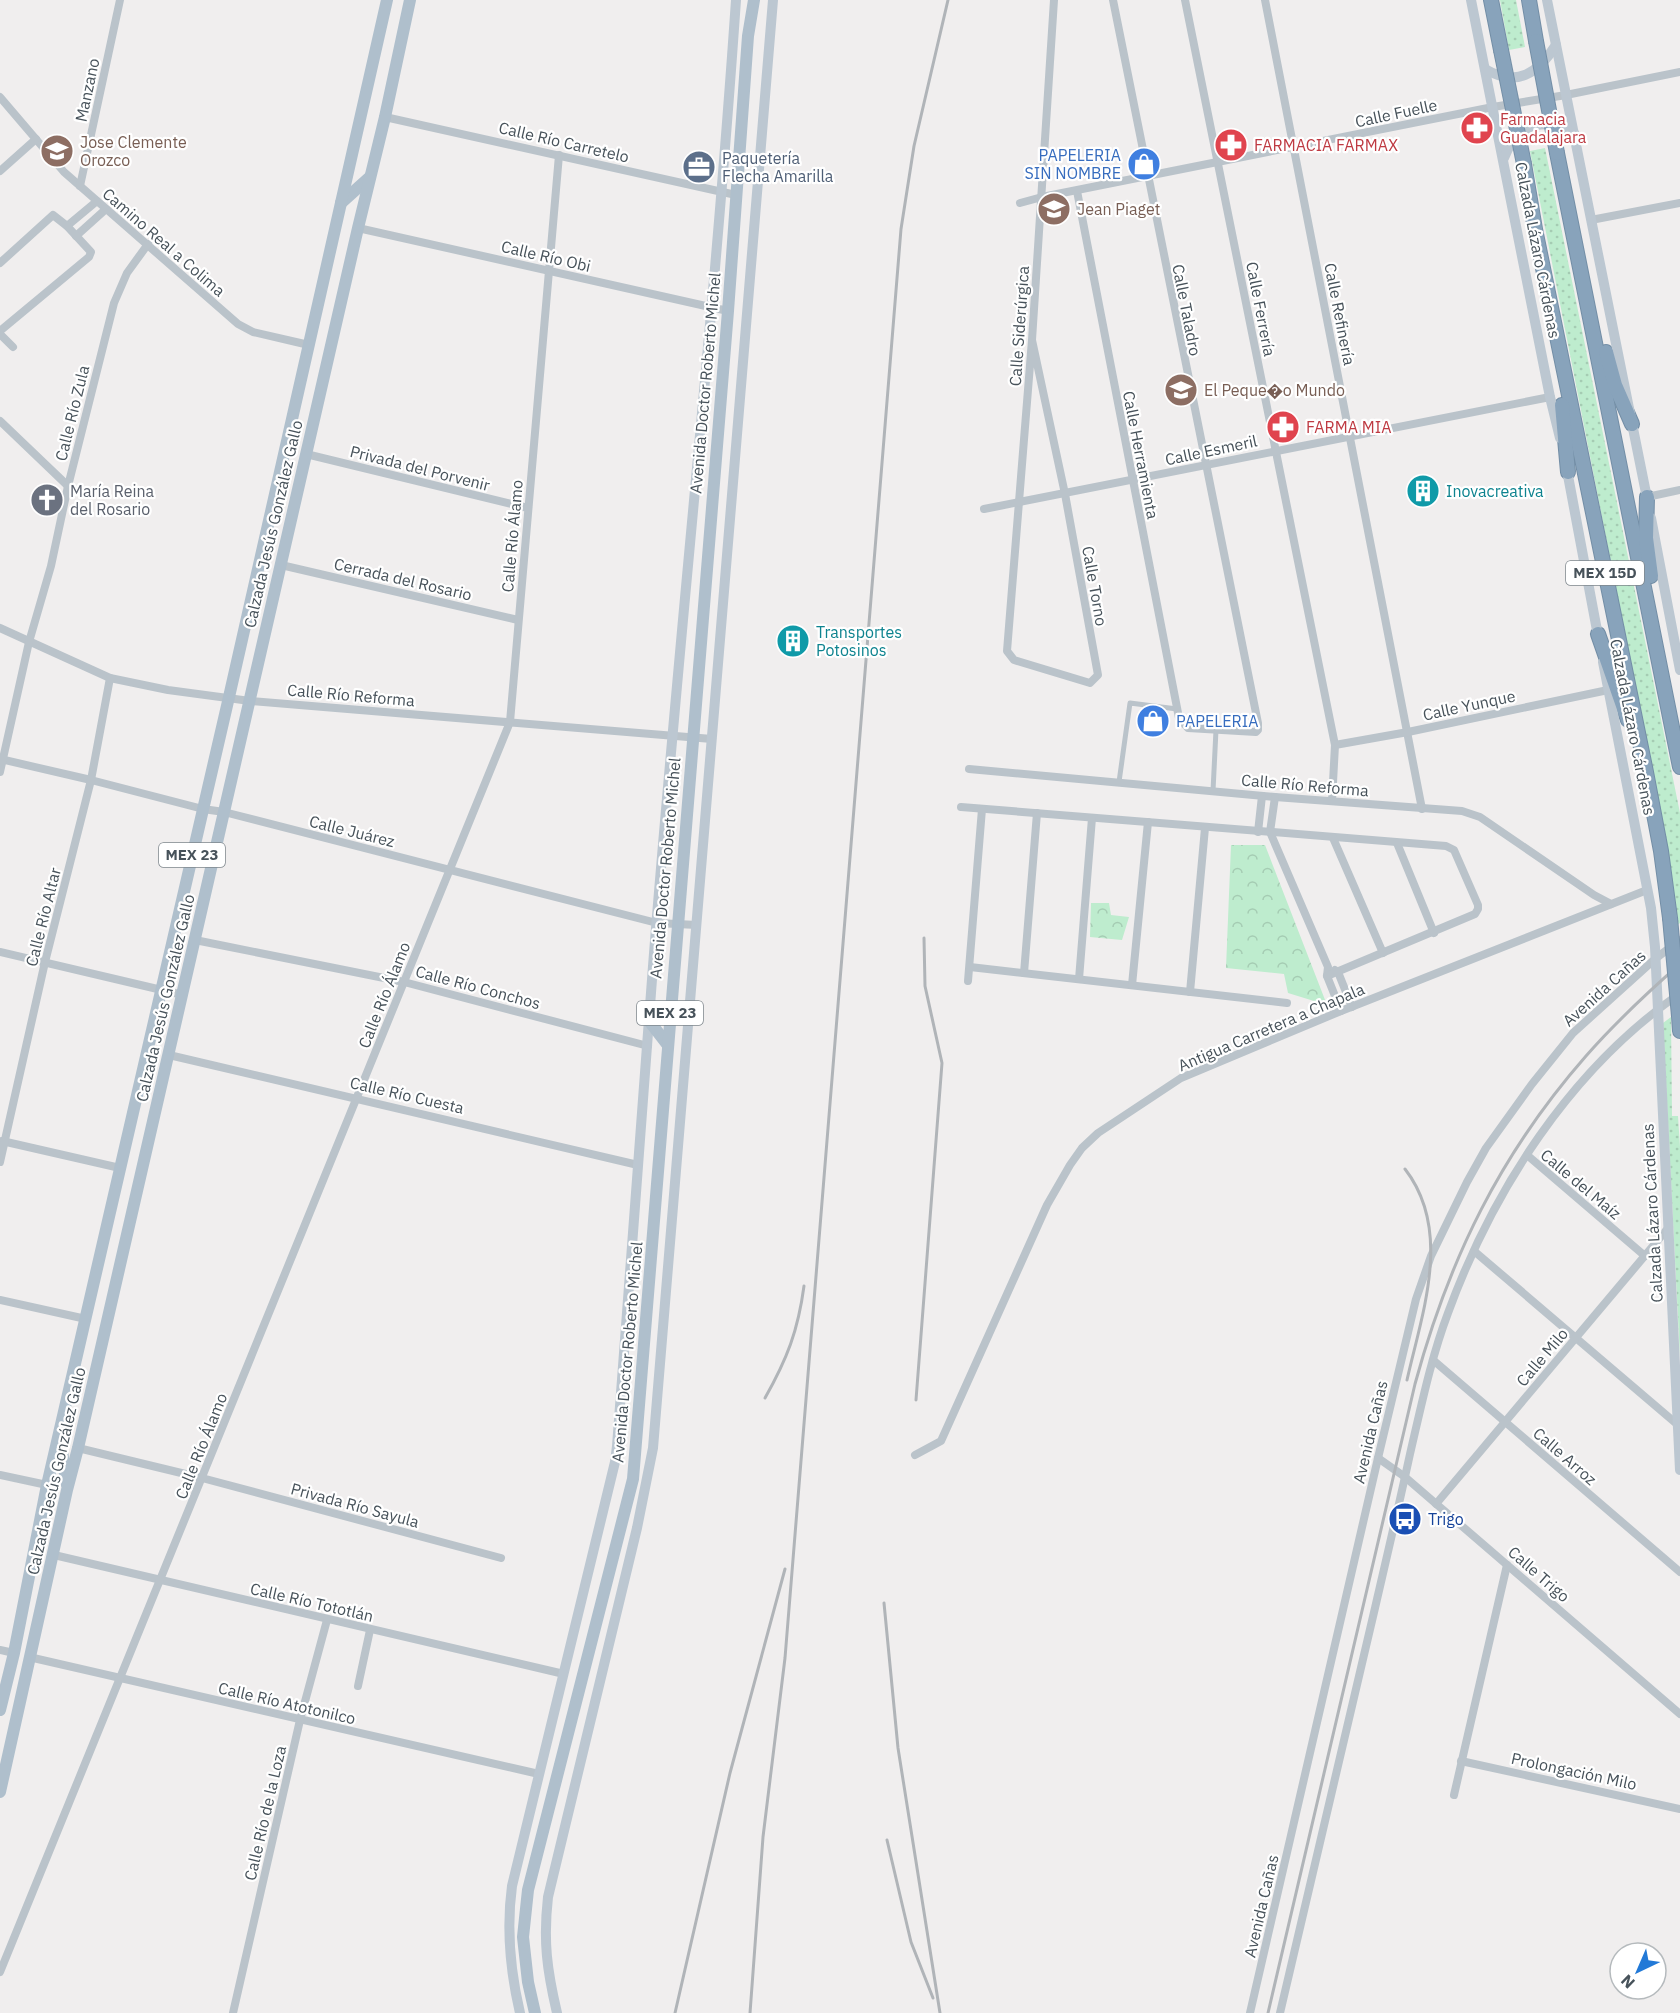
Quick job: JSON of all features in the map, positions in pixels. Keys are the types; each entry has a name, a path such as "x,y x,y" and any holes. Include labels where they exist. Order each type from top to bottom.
{"highway":[{"name":"Calzada Lázaro Cárdenas","path":"1491,0 1661,851 1670,918 1680,1031"},
{"name":"MEX 15D","path":"1529,0 1557,153 1680,767"},
{"path":"1566,197 1614,385 1632,424"},
{"path":"1535,228 1533,256 1565,419 1568,472"},
{"path":"1647,497 1646,538 1664,682"},
{"path":"1598,634 1646,772"}],"main road":[{"name":"Calzada Jesús González Gallo","path":"0,1710 14,1653 47,1485 230,697 387,0"},
{"name":"Calzada Jesús González Gallo","path":"0,1792 67,1490 169,1056 410,0"},
{"name":"Avenida Doctor Roberto Michel","path":"520,2013 509,1956 508,1912 512,1886 617,1446 657,923 712,308 736,0"},
{"name":"Avenida Doctor Roberto Michel","path":"535,2013 528,1982 523,1937 528,1890 633,1479 728,311 748,36 754,0"},
{"name":"Avenida Doctor Roberto Michel","path":"557,2013 547,1967 546,1916 554,1865 637,1528 653,1449 773,0"},
{"name":"Calzada Lázaro Cárdenas","path":"1472,0 1550,397 1568,472 1651,908 1656,959 1680,1470"},
{"path":"1547,0 1680,670"},
{"path":"1485,69 1500,76 1520,77 1537,68 1556,45"},
{"path":"1504,158 1509,144 1519,133 1532,126 1546,124 1561,126 1574,133"},
{"path":"341,203 370,177"},
{"path":"650,1022 667,1044"},
{"path":"658,1166 677,1168"},
{"path":"60,1434 67,1490"},
{"path":"586,1583 605,1589"},
{"path":"568,1736 585,1741"}],"street":[{"name":"Manzano","path":"80,186 120,0"},
{"name":"Calle Siderúrgica","path":"1008,654 1032,340 1054,0"},
{"name":"Calle Taladro","path":"1113,0 1258,730 1252,733 1216,730"},
{"name":"Calle Ferrería","path":"1185,0 1335,745 1332,801"},
{"name":"Calle Refinería","path":"1265,0 1422,809"},
{"name":"Calle Fuelle","path":"1020,203 1493,107 1680,72"},
{"name":"Camino Real a Colima","path":"0,97 64,172 245,329 309,345"},
{"name":"Calle Río Carretelo","path":"385,117 736,195"},
{"path":"0,171 36,139"},
{"name":"Calle Río Álamo","path":"0,1972 510,722 559,155"},
{"name":"Calle Herramienta","path":"1077,191 1177,709 1182,723 1188,728 1216,730"},
{"path":"67,226 97,201"},
{"path":"1591,219 1680,203"},
{"path":"76,236 106,209"},
{"path":"0,263 53,215 67,226 91,252 91,255 0,332 13,347"},
{"name":"Calle Río Obi","path":"358,228 728,311"},
{"name":"Calle Río Zula","path":"0,772 1,759 29,642 51,566 68,486 114,303 127,273 148,244"},
{"name":"Calle Torno","path":"1008,654 1014,660 1086,683 1094,681 1098,675 1065,494 1032,340"},
{"name":"Calle Esmeril","path":"984,509 1550,397"},
{"path":"0,421 68,486"},
{"name":"Privada del Porvenir","path":"306,454 528,508"},
{"path":"1647,497 1680,490"},
{"name":"Cerrada del Rosario","path":"281,565 519,620"},
{"name":"Calle Río Reforma","path":"0,628 110,678 168,690 250,701 712,739"},
{"name":"Calle Río Altar","path":"0,1162 2,1141 91,780 110,678"},
{"name":"Calle Yunque","path":"1335,745 1608,690"},
{"path":"1119,782 1130,703 1177,709"},
{"path":"1213,791 1216,730"},
{"name":"Calle Juárez","path":"1,759 657,923 697,925"},
{"name":"Calle Río Reforma","path":"969,769 1473,813 1594,895 1611,904"},
{"path":"1258,831 1262,796"},
{"path":"1275,797 1270,832 1328,967 1327,976 1341,1011"},
{"path":"961,807 1446,846 1454,850 1478,905 1473,917 1327,976"},
{"path":"968,981 982,809"},
{"path":"1024,973 1037,813"},
{"path":"1079,979 1092,818"},
{"path":"1132,986 1148,822"},
{"path":"1190,992 1205,828"},
{"path":"1333,838 1383,953"},
{"path":"1397,843 1434,933"},
{"name":"Antigua Carretera a Chapala","path":"915,1455 941,1441 1047,1205 1070,1165 1082,1148 1098,1132 1180,1078 1341,1011 1647,890"},
{"name":"Calle Río Conchos","path":"195,940 404,982 648,1046"},
{"name":"Avenida Cañas","path":"1250,2013 1416,1299 1431,1256 1486,1148 1532,1084 1573,1034 1680,940"},
{"path":"0,952 183,995"},
{"path":"970,967 1287,1003"},
{"path":"1328,967 1338,972 1352,1007"},
{"path":"1280,2013 1405,1477 1433,1360 1447,1314 1474,1251 1500,1199 1527,1155 1559,1110 1597,1064 1658,1008 1680,993"},
{"name":"Calle Río Cuesta","path":"169,1056 638,1165"},
{"path":"2,1141 120,1168"},
{"name":"Calle del Maíz","path":"1527,1155 1645,1256"},
{"name":"Calle Milo","path":"1436,1504 1669,1227"},
{"path":"1474,1251 1678,1425"},
{"path":"0,1300 86,1319"},
{"name":"Calle Arroz","path":"1433,1360 1680,1572"},
{"name":"Privada Río Sayula","path":"78,1448 202,1478 501,1558"},
{"name":"Calle Trigo","path":"1378,1458 1405,1477 1680,1714"},
{"path":"0,1475 47,1485"},
{"name":"Calle Río Tototlán","path":"54,1555 564,1674"},
{"path":"1454,1795 1507,1565"},
{"name":"Calle Río de la Loza","path":"234,2013 300,1720 327,1620"},
{"path":"358,1686 370,1630"},
{"path":"0,1650 14,1653"},
{"name":"Calle Río Atotonilco","path":"29,1658 539,1774"},
{"name":"Prolongación Milo","path":"1461,1761 1680,1809"}],"green space":[{"path":"1500,0 1516,0 1525,47 1509,50"},
{"path":"1545,148 1680,813 1680,923 1675,927 1669,858 1530,151"},
{"path":"1231,845 1265,845 1327,1005 1288,993 1284,974 1226,968"},
{"path":"1091,903 1109,903 1111,915 1129,917 1122,940 1090,937"},
{"path":"1671,1017 1672,1116 1678,1116 1680,1147 1680,1358 1663,1023"}],"railway":[{"path":"750,2013 763,1837 785,1658 901,229 914,146 948,0"},
{"path":"916,1400 942,1063 925,986 924,938"},
{"path":"1268,2013 1415,1384 1444,1294 1461,1251 1503,1170 1555,1093 1631,1008 1680,964"},
{"path":"1405,1169 1419,1193 1428,1219 1431,1245 1426,1300 1407,1380"},
{"path":"765,1398 780,1370 790,1344 804,1286"},
{"path":"675,2013 730,1773 785,1569"},
{"path":"884,1603 898,1748 940,2013"},
{"path":"887,1840 911,1942 933,1998"}],"place":[{"name":"Farmacia Guadalajara","path":"1477,128"},
{"name":"FARMACIA FARMAX","path":"1231,145"},
{"name":"Jose Clemente Orozco","path":"57,151"},
{"name":"PAPELERIA SIN NOMBRE","path":"1144,164"},
{"name":"Paquetería Flecha Amarilla","path":"699,167"},
{"name":"Jean Piaget","path":"1054,209"},
{"name":"El Peque�o Mundo","path":"1181,390"},
{"name":"FARMA MIA","path":"1283,427"},
{"name":"Inovacreativa","path":"1423,491"},
{"name":"María Reina del Rosario","path":"47,500"},
{"name":"Transportes Potosinos","path":"793,641"},
{"name":"PAPELERIA","path":"1153,721"},
{"name":"Trigo","path":"1405,1519"}]}
